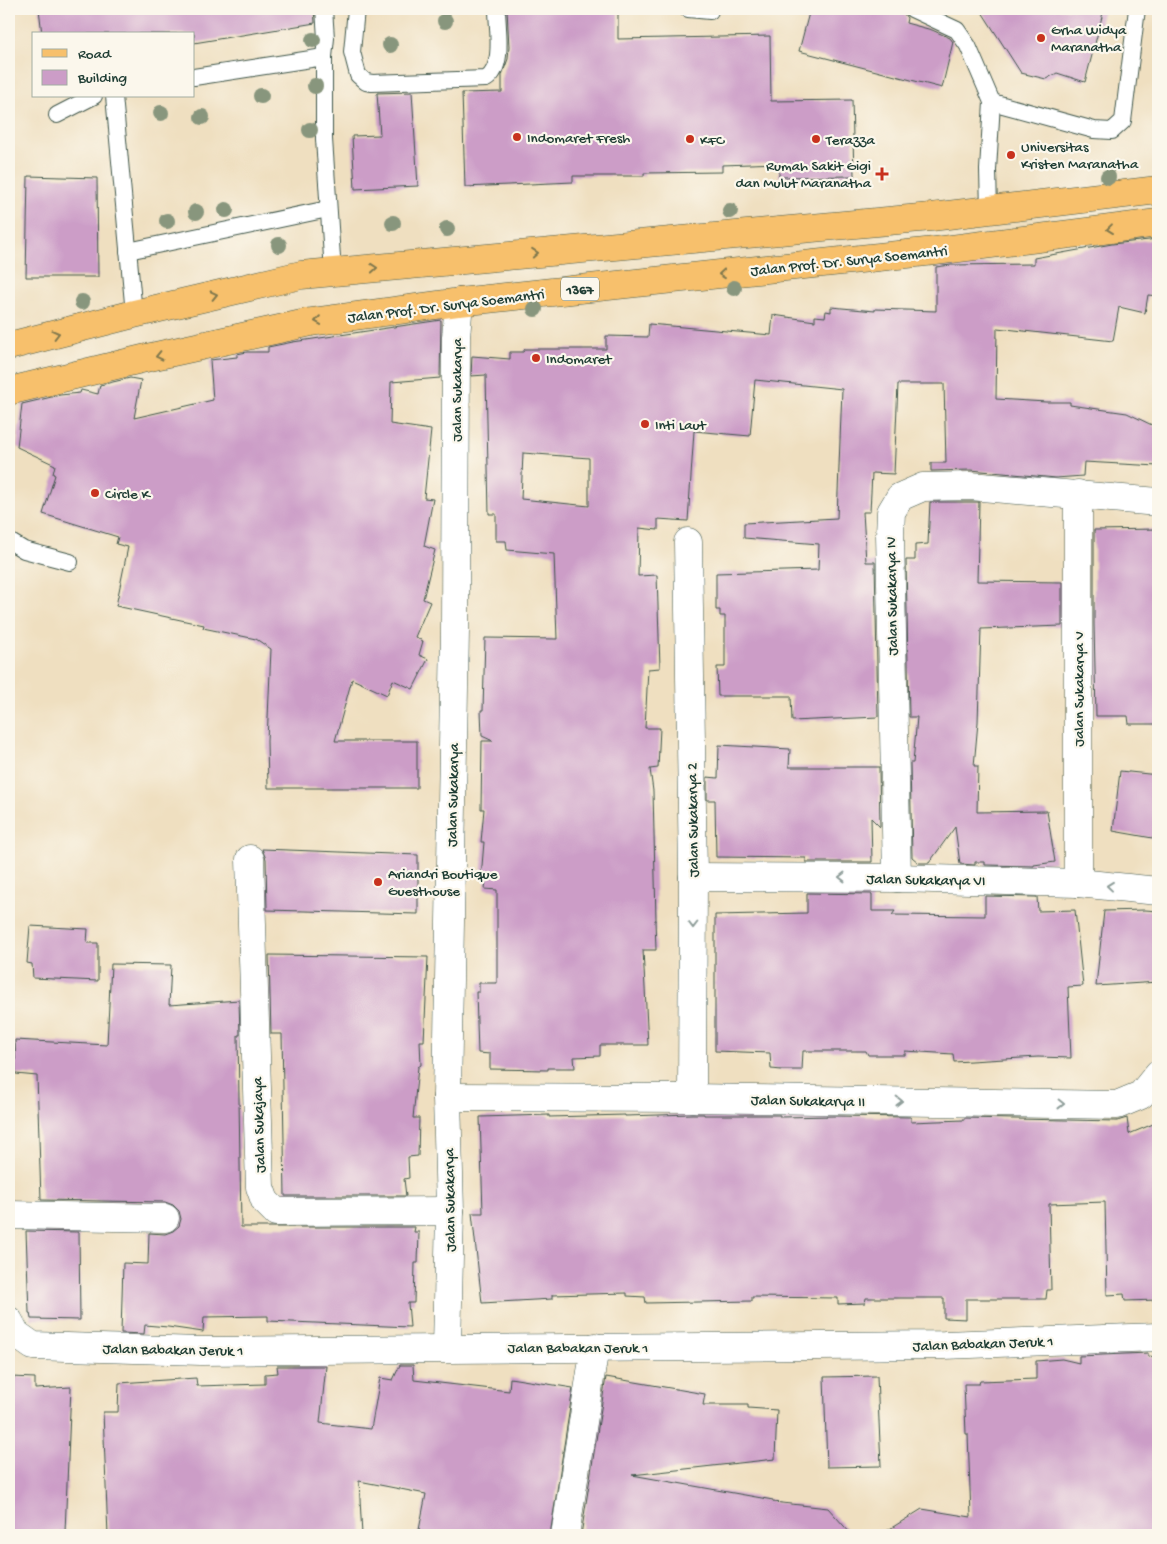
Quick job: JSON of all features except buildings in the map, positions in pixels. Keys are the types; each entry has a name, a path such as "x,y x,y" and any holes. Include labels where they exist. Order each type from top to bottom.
{"main road":[{"path":"9,346 134,314 301,275 931,217 1158,190"},
{"name":"Jalan Prof. Dr. Surya Soemantri","path":"9,391 146,358 311,322 459,302 935,251 1158,223"}],"street":[{"name":"Jalan Sukakarya","path":"447,1348 450,1211 447,1097 455,630 456,337 459,302"},
{"name":"Jalan Sukakarya IV","path":"897,878 891,512 900,497 923,487 970,486 1078,494"},
{"path":"1078,494 1158,502"},
{"name":"Jalan Sukakarya V","path":"1078,494 1078,882"},
{"name":"Jalan Sukakarya 2","path":"688,542 693,877 692,1098"},
{"name":"Jalan Sukajaya","path":"250,859 260,1187 265,1201 276,1212 450,1211"},
{"name":"Jalan Sukakarya VI","path":"693,877 897,878 1078,882 1158,891"},
{"name":"Jalan Sukakarya II","path":"447,1097 692,1098 1117,1104 1141,1095 1158,1074"},
{"path":"9,1215 165,1218"},
{"name":"Jalan Babakan Jeruk 1","path":"9,1321 16,1334 33,1346 201,1351 944,1345 1158,1337"},
{"path":"565,1535 595,1347"}],"lane":[{"path":"324,9 326,38 324,57 324,139 333,272"},
{"path":"356,9 352,52 358,75 366,82 372,83 486,79 496,68 498,55 497,9"},
{"path":"688,9 710,12"},
{"path":"912,9 957,30 968,46 992,102 988,170 989,210"},
{"path":"992,102 1094,130 1112,131 1123,122 1136,9"},
{"path":"195,77 324,57"},
{"path":"57,115 90,98"},
{"path":"114,98 134,314"},
{"path":"128,251 328,209"},
{"path":"9,541 24,550 70,562"}],"place":[{"name":"Grha Widya Maranatha","path":"1041,38"},
{"name":"Indomaret Fresh","path":"517,137"},
{"name":"KFC","path":"690,139"},
{"name":"Terazza","path":"816,139"},
{"name":"Universitas Kristen Maranatha","path":"1011,155"},
{"name":"Rumah Sakit Gigi dan Mulut Maranatha","path":"882,174"},
{"name":"Indomaret","path":"536,358"},
{"name":"Inti Laut","path":"645,424"},
{"name":"Circle K","path":"95,493"},
{"name":"Ariandri Boutique Guesthouse","path":"378,882"}]}
